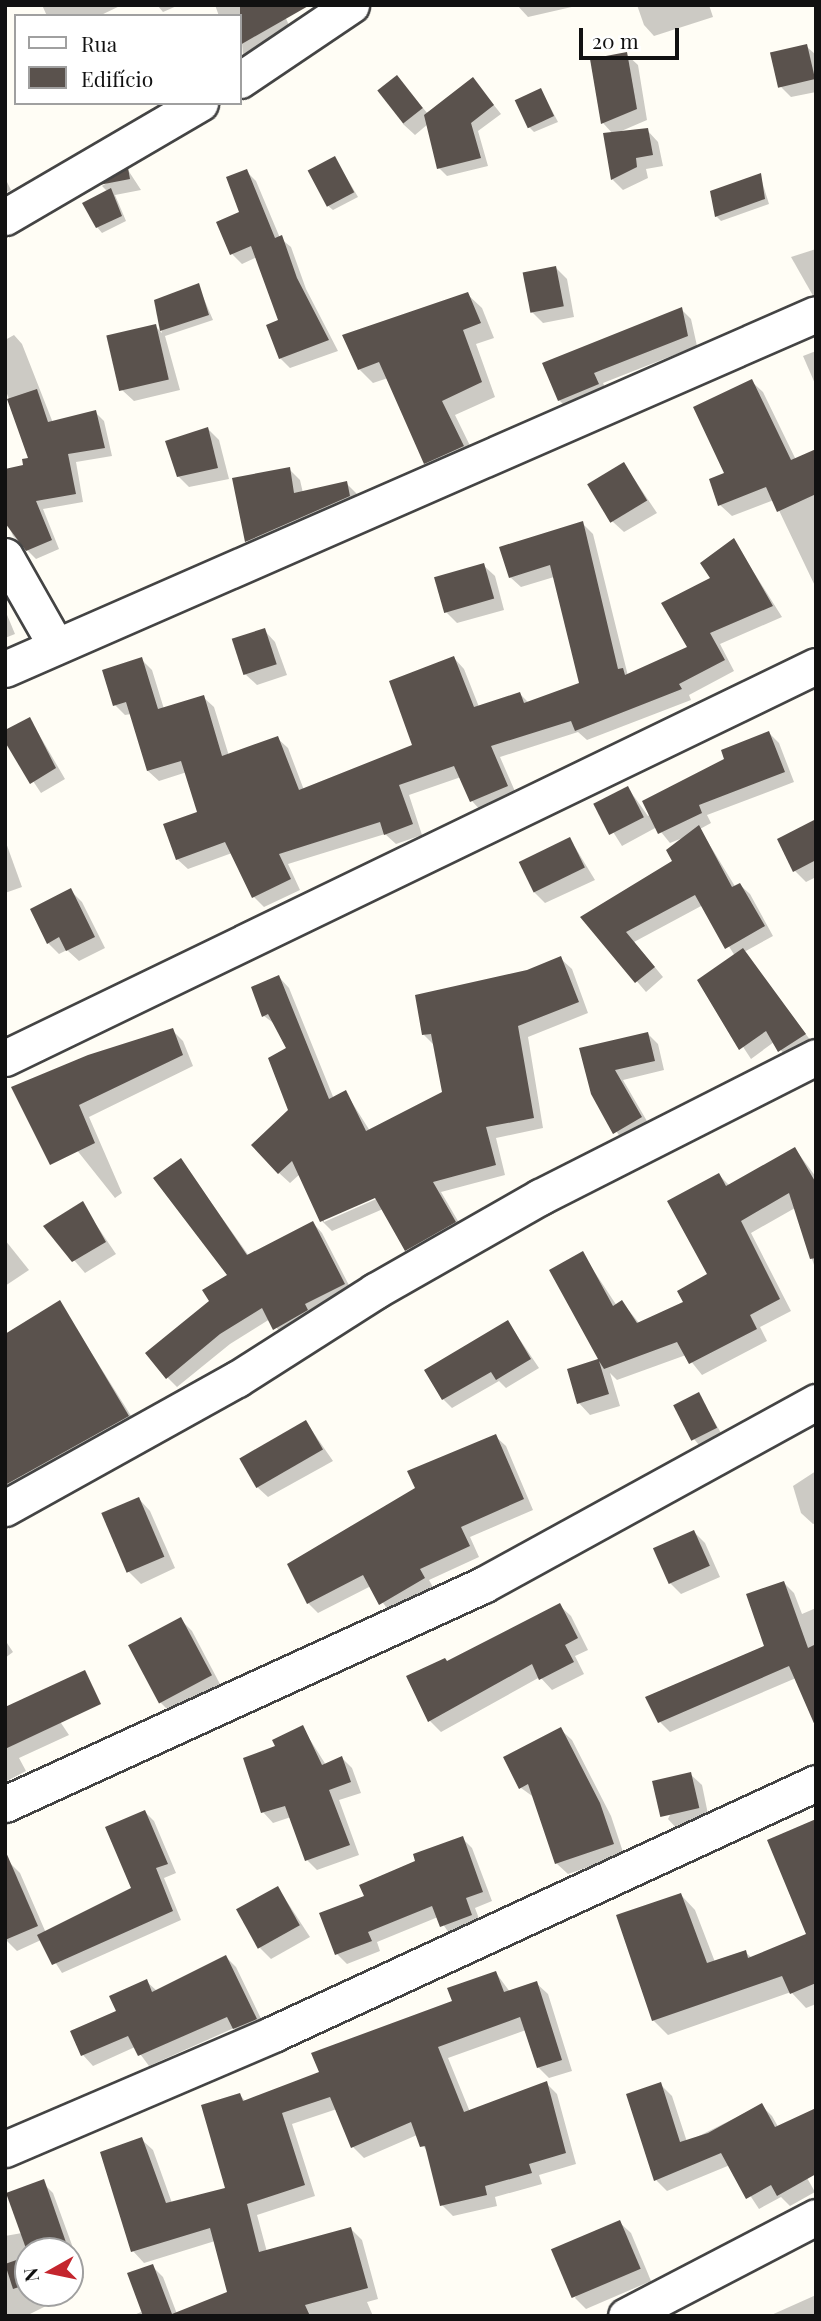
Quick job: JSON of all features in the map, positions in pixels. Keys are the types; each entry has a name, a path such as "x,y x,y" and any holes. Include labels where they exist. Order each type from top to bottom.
{"street":[{"path":"242,79 351,5"},
{"path":"5,217 197,105"},
{"path":"5,669 55,644 816,314"},
{"path":"5,556 55,644"},
{"path":"5,1058 816,666"},
{"path":"5,1508 237,1378 375,1291 540,1197 816,1057"},
{"path":"5,1804 483,1585 816,1402"},
{"path":"5,2149 273,2034 816,1783"},
{"path":"626,2316 816,2217"}],"building":[{"path":"240,5 310,5 242,44"},
{"path":"807,44 815,79 778,88 770,53"},
{"path":"627,52 637,109 601,124 590,59"},
{"path":"397,75 423,108 403,123 377,90"},
{"path":"473,77 494,105 471,123 481,158 437,169 424,115"},
{"path":"541,88 554,116 528,128 515,100"},
{"path":"648,128 653,155 636,158 637,167 611,180 603,133"},
{"path":"335,156 354,192 327,207 308,171"},
{"path":"128,168 130,179 99,185"},
{"path":"247,169 275,238 282,235 297,278 329,340 279,359 266,325 278,320 251,246 230,255 216,222 239,212 226,177"},
{"path":"761,173 765,199 715,217 710,191"},
{"path":"111,188 122,216 96,228 82,203"},
{"path":"556,266 564,306 530,313 523,272"},
{"path":"199,283 209,315 160,331 154,300"},
{"path":"468,292 481,323 463,330 482,382 442,401 464,446 424,464 379,362 358,370 342,335"},
{"path":"682,307 688,336 594,373 599,384 558,401 542,363"},
{"path":"156,324 169,380 119,391 106,335"},
{"path":"752,379 791,460 816,449 816,494 777,512 766,487 718,506 709,479 724,473 693,407"},
{"path":"37,389 48,422 96,410 105,448 68,454 76,494 36,501 52,540 26,551 5,523 5,469 23,465 22,459 28,458 7,399"},
{"path":"208,427 218,468 177,477 165,441"},
{"path":"624,462 647,501 610,523 587,484"},
{"path":"290,467 294,493 347,481 350,496 245,542 232,478"},
{"path":"583,521 618,669 623,668 625,675 687,647 661,603 710,578 700,563 734,538 773,606 710,633 725,660 679,684 682,689 575,731 571,721 491,746 508,786 470,802 454,766 399,785 413,824 384,835 380,822 279,854 291,879 252,898 225,842 176,860 163,824 197,812 181,761 147,771 126,702 113,706 102,670 142,657 158,709 204,695 222,756 278,736 299,790 412,745 389,681 454,656 474,707 520,692 524,703 579,683 550,565 509,578 499,547"},
{"path":"484,563 494,599 444,613 434,577"},
{"path":"265,628 277,664 243,675 232,639"},
{"path":"30,717 56,768 30,784 5,742 5,730"},
{"path":"769,731 785,772 699,805 702,813 658,834 642,801 724,759 721,750"},
{"path":"628,786 644,817 609,835 593,804"},
{"path":"816,819 816,860 793,872 777,839"},
{"path":"699,825 732,887 740,883 765,926 725,949 695,895 626,932 655,967 635,983 580,917 672,861 666,850"},
{"path":"570,837 585,868 534,893 519,862"},
{"path":"71,888 95,937 66,951 59,937 47,944 30,909"},
{"path":"743,948 806,1034 778,1052 766,1031 739,1050 697,980"},
{"path":"561,956 579,1002 518,1026 534,1118 486,1127 496,1165 433,1182 456,1222 405,1251 375,1198 320,1222 292,1161 278,1174 251,1145 288,1110 268,1058 286,1048 268,1014 262,1017 251,987 279,975 329,1099 346,1090 366,1131 442,1092 431,1034 422,1035 415,995 527,970"},
{"path":"173,1028 183,1055 79,1105 95,1143 50,1165 11,1087 88,1055"},
{"path":"648,1032 655,1061 615,1070 642,1117 613,1134 591,1094 579,1048"},
{"path":"795,1147 816,1183 816,1258 810,1259 789,1193 741,1221 780,1299 750,1315 757,1329 689,1364 677,1342 604,1369 599,1361 609,1394 577,1404 567,1369 598,1359 549,1270 583,1251 613,1306 622,1300 637,1323 683,1302 677,1291 707,1274 667,1201 719,1173 726,1186"},
{"path":"181,1158 247,1255 313,1221 345,1284 305,1304 308,1310 273,1330 262,1308 220,1334 166,1379 145,1353 209,1301 202,1290 227,1275 153,1178"},
{"path":"83,1201 106,1242 72,1262 43,1226"},
{"path":"60,1300 129,1416 5,1485 5,1334"},
{"path":"508,1320 531,1359 496,1380 491,1372 442,1400 424,1370"},
{"path":"699,1392 717,1428 691,1441 673,1405"},
{"path":"306,1420 323,1449 256,1488 239,1458"},
{"path":"496,1434 524,1499 461,1527 470,1546 420,1569 425,1578 379,1605 363,1575 307,1604 287,1564 415,1488 407,1471"},
{"path":"139,1497 164,1557 127,1573 101,1513"},
{"path":"694,1530 710,1566 669,1584 653,1548"},
{"path":"784,1581 808,1648 816,1644 816,1728 789,1666 658,1723 645,1697 764,1646 746,1594"},
{"path":"560,1603 578,1638 565,1645 574,1662 539,1680 532,1664 428,1722 406,1676 445,1658 447,1661"},
{"path":"181,1617 212,1675 159,1703 128,1645"},
{"path":"85,1670 101,1704 5,1749 5,1707"},
{"path":"303,1725 322,1765 342,1756 351,1782 329,1790 350,1845 305,1861 285,1806 261,1813 243,1758 275,1746 272,1740"},
{"path":"561,1727 600,1803 614,1844 555,1864 528,1784 519,1789 503,1757"},
{"path":"691,1772 699,1808 660,1817 652,1781"},
{"path":"145,1810 168,1864 156,1868 173,1911 52,1965 37,1935 131,1888 105,1827"},
{"path":"816,1819 816,1983 790,1994 782,1976 652,2021 616,1915 681,1893 707,1963 746,1950 748,1958 806,1934 767,1840"},
{"path":"463,1836 483,1892 466,1898 472,1915 440,1927 432,1906 368,1932 372,1941 335,1955 319,1913 364,1896 359,1885 415,1861 413,1854"},
{"path":"5,1850 38,1926 5,1940"},
{"path":"278,1886 300,1925 258,1949 236,1909"},
{"path":"226,1955 257,2019 233,2029 227,2017 138,2056 128,2036 81,2056 70,2031 116,2011 109,1996 147,1979 152,1992"},
{"path":"496,1971 504,1992 537,1981 562,2060 537,2068 520,2017 438,2047 464,2112 547,2081 566,2153 529,2164 532,2173 485,2186 487,2195 440,2206 425,2146 420,2147 411,2122 351,2148 330,2097 282,2113 305,2185 247,2204 259,2252 351,2227 368,2288 305,2305 310,2316 143,2316 127,2273 153,2264 172,2314 227,2292 210,2228 131,2252 100,2152 142,2137 166,2203 225,2188 201,2105 240,2093 243,2101 319,2072 311,2053 452,2001 447,1988"},
{"path":"661,2082 680,2142 708,2133 762,2103 775,2127 816,2108 816,2174 777,2196 771,2185 746,2199 721,2153 654,2181 626,2094"},
{"path":"44,2179 64,2237 22,2237 6,2193"},
{"path":"620,2220 641,2269 572,2298 551,2249"},
{"path":"14,2261 14,2289 13,2289 5,2264"}]}
